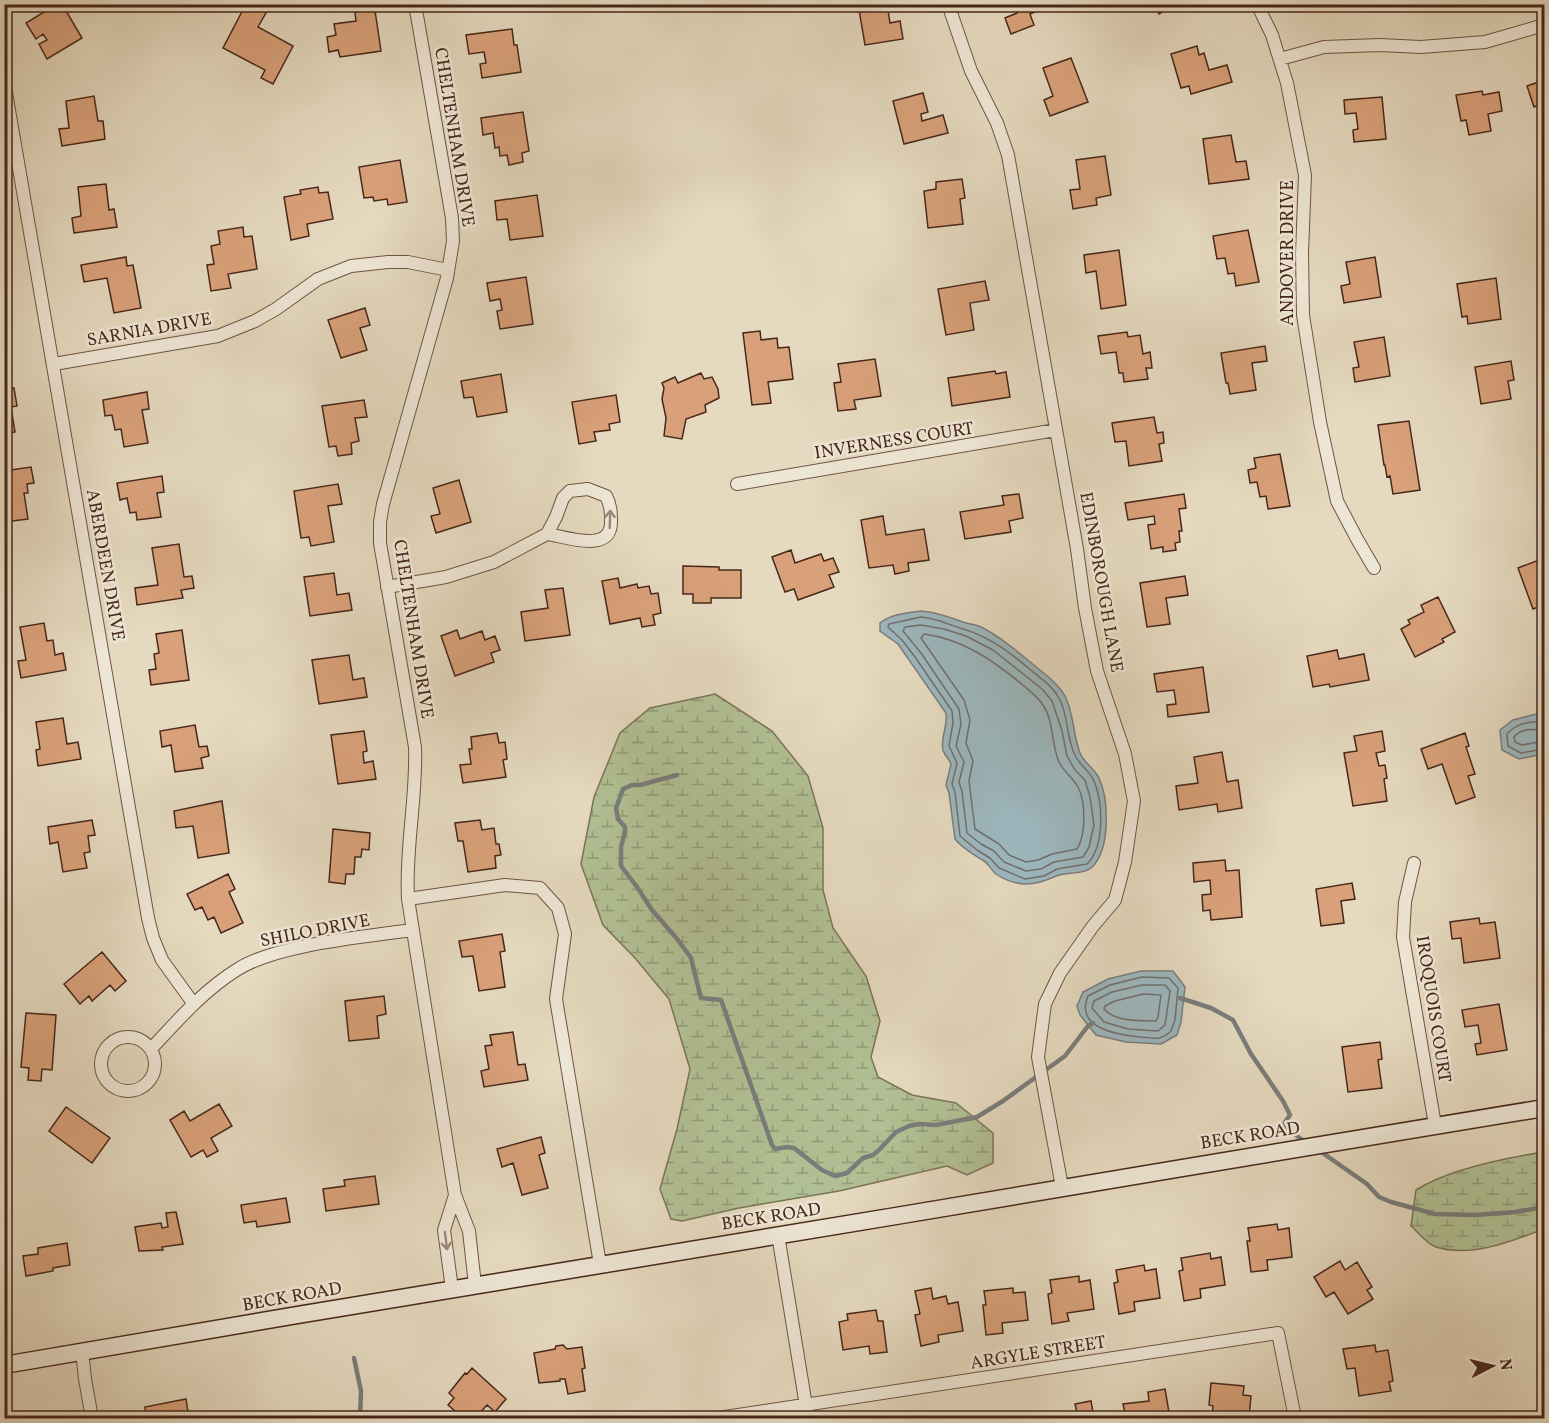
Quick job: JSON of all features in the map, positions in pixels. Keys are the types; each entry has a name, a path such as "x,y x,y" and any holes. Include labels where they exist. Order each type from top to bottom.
{"main road":[{"name":"BECK ROAD","path":"4,1365 1545,1108"}],"street":[{"name":"CHELTENHAM DRIVE","path":"415,4 453,219 453,241 448,270 380,522 380,543 415,747 416,771 408,867 408,899 412,930 455,1195 469,1231 476,1285"},
{"name":"EDINBOROUGH LANE","path":"948,4 971,70 997,123 1008,155 1097,671 1125,754 1134,801 1125,862 1114,900 1060,973 1045,1004 1038,1057 1062,1187"},
{"name":"ANDOVER DRIVE","path":"1257,4 1272,35 1287,82 1305,175 1302,253 1303,315 1320,423 1337,501 1374,568"},
{"path":"1280,59 1324,47 1380,45 1421,47 1485,42 1545,25"},
{"name":"ABERDEEN DRIVE","path":"4,81 8,119 54,364 148,918 162,960 193,1004"},
{"name":"SARNIA DRIVE","path":"54,364 218,336 255,321 318,279 351,266 408,262 448,270"},
{"name":"INVERNESS COURT","path":"736,484 1056,430"},
{"path":"387,587 446,577 494,562 547,534 563,498 570,491 588,489 597,491 606,496 610,503 611,528 605,536 591,542 547,534"},
{"name":"IROQUOIS COURT","path":"1414,863 1405,902 1403,937 1435,1125"},
{"path":"408,899 505,885 540,888 558,908 565,934 556,999 600,1264"},
{"name":"SHILO DRIVE","path":"151,1049 193,1004 239,968 273,954 412,930"},
{"path":"127,1036 141,1040 151,1049 155,1063 152,1077 142,1087 128,1091 115,1088 104,1078 100,1064 104,1050 114,1040 127,1036"},
{"name":"CHELTENHAM DRIVE","path":"452,1289 444,1230 455,1195"},
{"path":"778,1235 808,1419"},
{"name":"ARGYLE STREET","path":"718,1419 1278,1333 1295,1419"},
{"path":"82,1351 92,1419"}],"green space":[{"path":"715,694 772,731 808,776 823,828 823,890 833,928 866,976 880,1021 871,1057 878,1077 912,1095 956,1103 993,1133 993,1163 967,1175 947,1166 839,1191 739,1208 682,1221 671,1219 660,1189 677,1129 690,1069 669,999 635,958 603,925 581,864 594,797 620,733 650,708"},
{"path":"1544,1152 1544,1229 1491,1247 1463,1251 1436,1247 1426,1241 1411,1226 1416,1190 1461,1170"}],"water":[{"path":"921,611 946,616 989,631 1047,675 1063,692 1070,710 1080,753 1099,778 1105,798 1106,823 1103,846 1094,865 1086,871 1060,875 1041,882 1026,884 1011,882 996,874 986,862 965,849 955,839 946,785 951,764 942,746 946,713 898,644 880,631 880,623 889,618"},
{"path":"1536,714 1544,717 1544,754 1519,759 1502,750 1500,730 1513,720"},
{"path":"1141,971 1173,971 1185,987 1181,1022 1177,1035 1161,1044 1126,1042 1096,1035 1080,1015 1077,1006 1083,992 1108,979"}],"building":[{"path":"57,4 62,4 82,38 47,59 39,44 47,40 43,34 36,39 26,23"},
{"path":"246,4 255,4 267,11 258,27 293,46 273,84 261,78 265,70 223,48"},
{"path":"374,4 381,51 340,57 338,50 329,52 327,37 336,35 334,24 356,21 354,5"},
{"path":"858,4 887,4 890,23 900,21 903,39 865,45"},
{"path":"1014,4 1045,4 1046,7 1030,14 1034,25 1011,34 1005,18 1017,13"},
{"path":"1154,4 1177,4 1159,14"},
{"path":"512,29 521,72 482,78 480,64 486,63 484,52 469,54 466,35"},
{"path":"1197,46 1199,55 1204,53 1209,70 1227,65 1232,82 1191,94 1189,86 1181,88 1171,54"},
{"path":"1071,58 1088,102 1050,116 1044,100 1053,96 1043,68"},
{"path":"1544,80 1544,103 1534,107 1527,86"},
{"path":"1482,91 1483,95 1499,92 1502,111 1488,114 1491,131 1469,135 1466,120 1461,121 1456,95"},
{"path":"923,93 928,112 921,114 922,121 943,115 948,133 904,144 893,101"},
{"path":"94,96 98,121 103,121 105,139 62,146 59,129 69,128 66,101"},
{"path":"1382,97 1386,139 1354,142 1353,130 1358,129 1356,113 1345,114 1344,100"},
{"path":"523,112 529,151 522,153 523,162 509,165 507,155 500,156 499,147 495,148 493,133 483,135 481,118"},
{"path":"1231,135 1236,162 1246,161 1249,179 1209,184 1203,139"},
{"path":"1105,156 1111,195 1096,198 1097,205 1073,209 1070,190 1080,189 1076,160"},
{"path":"400,160 407,202 388,205 387,199 374,201 373,197 364,198 359,167"},
{"path":"962,179 965,198 960,199 963,224 928,228 924,191 936,189 936,182"},
{"path":"106,184 109,210 114,209 117,227 74,233 72,218 81,216 78,187"},
{"path":"318,187 319,193 328,192 333,219 307,224 309,236 291,240 284,197 301,194 300,190"},
{"path":"537,195 543,236 510,240 507,219 497,220 495,201"},
{"path":"243,227 244,237 252,236 257,269 228,274 231,288 211,291 207,265 214,264 211,246 220,244 218,231"},
{"path":"1248,230 1259,282 1236,286 1234,273 1228,274 1225,258 1217,259 1213,236"},
{"path":"1119,250 1126,305 1101,309 1096,271 1086,273 1084,255"},
{"path":"126,257 127,266 133,265 141,308 114,313 107,278 84,282 81,265"},
{"path":"1375,257 1381,297 1344,303 1341,286 1350,284 1346,262"},
{"path":"526,277 533,324 500,329 497,311 502,310 500,299 490,301 487,283"},
{"path":"1496,278 1501,319 1468,324 1467,316 1462,317 1457,284"},
{"path":"985,281 989,300 970,303 974,330 946,335 938,289"},
{"path":"365,308 370,325 360,328 367,350 341,358 328,320"},
{"path":"760,331 761,340 777,338 778,348 789,347 793,379 768,382 771,403 752,405 743,333"},
{"path":"1127,332 1128,337 1140,335 1143,354 1150,352 1152,368 1146,368 1148,379 1124,382 1123,373 1119,373 1116,352 1101,354 1098,336"},
{"path":"1384,337 1390,376 1355,382 1353,368 1359,367 1354,342"},
{"path":"1265,346 1267,361 1252,363 1256,390 1230,394 1221,353"},
{"path":"875,359 881,396 854,400 856,409 838,411 834,383 841,382 838,364"},
{"path":"1511,361 1514,380 1508,381 1511,399 1481,404 1475,367"},
{"path":"995,371 996,374 1006,372 1010,397 952,406 948,378"},
{"path":"701,373 704,379 712,377 718,389 719,398 705,405 706,412 686,419 682,439 664,436 666,418 662,399 664,388 662,383 675,377 678,383"},
{"path":"501,374 507,412 477,417 473,397 464,398 461,381"},
{"path":"14,388 17,406 11,407 15,432 4,434 4,390"},
{"path":"147,392 149,409 142,410 148,443 124,447 121,429 115,430 112,415 105,416 103,400"},
{"path":"616,395 620,422 609,424 610,430 594,432 596,441 579,444 572,402"},
{"path":"364,400 367,417 355,418 359,441 351,443 352,454 338,456 336,446 329,447 322,406"},
{"path":"1154,417 1157,433 1163,432 1164,443 1159,444 1162,461 1129,466 1126,441 1115,442 1112,423"},
{"path":"1409,421 1420,490 1393,494 1390,476 1387,477 1384,465 1378,425"},
{"path":"1280,454 1290,506 1268,509 1266,496 1260,497 1257,482 1250,483 1248,470 1256,468 1254,458"},
{"path":"31,467 34,483 27,484 28,493 24,493 28,519 4,522 4,471"},
{"path":"162,476 164,492 157,493 161,517 137,520 136,512 130,513 127,498 120,500 117,483"},
{"path":"459,480 471,522 436,533 431,516 440,514 433,488"},
{"path":"338,484 342,504 328,506 334,542 311,546 309,537 301,538 294,491"},
{"path":"1019,494 1023,518 1009,521 1011,532 965,539 960,512 1004,505 1002,496"},
{"path":"1184,494 1186,508 1179,509 1182,531 1179,531 1180,542 1175,543 1176,550 1163,552 1163,547 1151,549 1148,525 1155,524 1154,516 1128,520 1125,503"},
{"path":"883,516 886,535 924,529 929,560 908,563 909,571 895,574 893,565 869,568 861,520"},
{"path":"179,544 184,577 192,576 194,588 181,590 183,598 137,605 135,588 158,585 152,548"},
{"path":"791,550 795,563 821,554 824,561 833,558 839,572 829,575 834,587 798,600 794,589 785,592 772,557"},
{"path":"1544,558 1544,605 1533,609 1518,568"},
{"path":"683,566 741,570 741,598 711,598 711,603 693,603 693,594 683,594"},
{"path":"334,573 337,595 349,593 352,610 310,616 304,577"},
{"path":"1185,576 1188,595 1166,598 1170,624 1147,627 1140,583"},
{"path":"618,578 620,588 637,584 638,588 649,586 651,594 658,593 661,613 653,615 655,625 642,627 640,618 610,624 602,581"},
{"path":"563,588 570,635 525,641 521,612 548,608 545,590"},
{"path":"1438,597 1455,632 1442,639 1444,642 1415,657 1401,629 1410,624 1408,620 1424,612 1421,605"},
{"path":"44,623 47,641 53,640 55,655 63,653 66,670 21,678 18,661 26,660 20,627"},
{"path":"182,630 189,680 151,685 149,670 156,669 154,654 159,653 156,634"},
{"path":"457,630 460,639 482,631 485,640 495,636 500,650 491,653 494,662 455,676 441,636"},
{"path":"1337,650 1339,659 1364,654 1369,680 1330,687 1329,684 1313,687 1307,656"},
{"path":"349,655 353,680 364,678 367,697 319,704 312,660"},
{"path":"1203,667 1209,712 1168,717 1167,705 1176,704 1174,690 1157,692 1154,674"},
{"path":"63,718 67,744 78,742 81,759 38,766 36,750 40,749 36,722"},
{"path":"195,725 199,747 207,746 209,756 201,758 203,768 175,772 171,745 162,747 160,731"},
{"path":"364,731 367,751 363,752 364,763 373,761 376,779 338,784 331,735"},
{"path":"1382,731 1385,751 1376,753 1379,766 1385,765 1387,801 1353,806 1344,753 1357,751 1354,736"},
{"path":"497,733 499,743 505,742 507,759 503,760 506,777 463,783 460,765 471,764 469,749 472,749 471,737"},
{"path":"1465,733 1469,746 1466,747 1475,774 1468,776 1475,797 1456,804 1442,764 1428,769 1421,749"},
{"path":"1222,752 1227,782 1238,780 1242,808 1218,812 1217,804 1179,810 1176,786 1198,783 1194,757"},
{"path":"222,801 229,853 198,858 193,826 176,828 174,811"},
{"path":"92,820 95,835 88,836 90,852 84,853 87,868 63,872 58,842 50,844 48,827"},
{"path":"480,820 482,830 494,828 496,844 499,844 501,855 495,856 496,868 468,872 463,841 458,841 455,823"},
{"path":"333,829 370,833 369,850 362,849 361,857 355,857 354,874 346,874 345,884 329,882"},
{"path":"1225,860 1226,871 1239,870 1242,917 1211,920 1210,910 1203,911 1202,895 1211,894 1210,880 1194,882 1193,863"},
{"path":"228,874 235,889 229,892 243,923 221,933 214,917 208,920 202,907 195,910 187,894"},
{"path":"1352,883 1355,899 1341,901 1344,923 1321,926 1316,889"},
{"path":"1479,918 1480,924 1495,922 1500,958 1464,963 1461,938 1452,939 1450,922"},
{"path":"502,934 505,951 500,952 505,987 479,991 473,956 462,957 459,941"},
{"path":"102,952 126,981 115,991 110,985 92,1001 89,996 80,1004 64,984"},
{"path":"384,996 386,1014 377,1016 379,1038 349,1041 345,1001"},
{"path":"1499,1004 1507,1050 1477,1055 1475,1044 1481,1043 1478,1025 1465,1027 1462,1010"},
{"path":"26,1013 56,1015 52,1070 42,1069 41,1081 28,1080 29,1068 21,1067"},
{"path":"513,1032 518,1065 525,1064 528,1080 484,1087 481,1071 489,1069 485,1046 492,1045 490,1035"},
{"path":"1380,1042 1382,1059 1378,1060 1382,1088 1348,1092 1342,1047"},
{"path":"219,1104 232,1126 211,1138 218,1151 207,1157 203,1150 191,1157 170,1120 184,1111 190,1121"},
{"path":"66,1107 110,1138 92,1163 49,1131"},
{"path":"541,1137 545,1153 539,1155 548,1188 522,1195 513,1163 502,1167 497,1149"},
{"path":"375,1176 379,1204 326,1211 323,1189 345,1186 344,1180"},
{"path":"286,1198 290,1222 257,1227 256,1221 244,1223 241,1205"},
{"path":"176,1212 183,1244 162,1247 163,1250 139,1251 135,1227 161,1223 162,1228 168,1227 166,1213"},
{"path":"1277,1224 1278,1230 1289,1228 1292,1257 1267,1260 1268,1270 1251,1272 1247,1241 1250,1241 1248,1228"},
{"path":"67,1243 70,1265 26,1276 23,1256 38,1254 38,1248"},
{"path":"1210,1253 1211,1259 1221,1257 1225,1285 1200,1289 1201,1298 1184,1301 1179,1271 1183,1270 1181,1258"},
{"path":"1340,1261 1345,1270 1357,1262 1372,1287 1367,1290 1373,1299 1348,1314 1334,1292 1326,1297 1314,1277"},
{"path":"1144,1265 1145,1271 1156,1269 1160,1298 1134,1302 1135,1311 1119,1314 1114,1283 1118,1282 1116,1270"},
{"path":"1079,1276 1079,1282 1090,1280 1094,1309 1067,1313 1069,1321 1052,1324 1048,1294 1052,1293 1050,1280"},
{"path":"931,1288 933,1299 946,1296 948,1304 958,1302 963,1331 938,1335 939,1342 921,1346 915,1315 920,1314 915,1291"},
{"path":"1013,1288 1013,1293 1025,1292 1028,1320 1002,1323 1003,1333 986,1335 984,1291"},
{"path":"876,1310 878,1321 883,1321 887,1352 870,1354 869,1346 843,1350 839,1322 848,1320 847,1314"},
{"path":"563,1345 567,1349 582,1347 585,1391 568,1394 565,1379 539,1383 534,1353"},
{"path":"1375,1345 1376,1352 1388,1350 1393,1381 1389,1382 1391,1391 1359,1396 1355,1368 1347,1369 1343,1349"},
{"path":"472,1368 506,1399 495,1412 487,1405 476,1417 463,1418 448,1405 454,1398 449,1393"},
{"path":"1211,1383 1244,1386 1243,1395 1251,1396 1249,1418 1212,1418 1213,1406 1209,1405"},
{"path":"1165,1389 1170,1418 1126,1418 1123,1404 1149,1401 1148,1392"},
{"path":"186,1399 189,1418 146,1418 145,1407"},
{"path":"1091,1401 1094,1418 1051,1418 1077,1412 1075,1404"}],"waterway":[{"path":"677,775 623,789 616,808 618,819 625,827 621,847 621,866 652,910 691,958 701,998 721,1000 775,1149 794,1148 822,1170 835,1176 847,1173 863,1158 879,1150 896,1132 909,1126 936,1125 977,1117 1065,1056 1088,1026 1093,1023"},
{"path":"1180,998 1211,1008 1233,1020 1251,1054 1290,1115 1284,1127 1307,1143"},
{"path":"1317,1149 1367,1184 1379,1197 1435,1214 1476,1215 1544,1207"},
{"path":"354,1358 361,1391 360,1418"}]}
